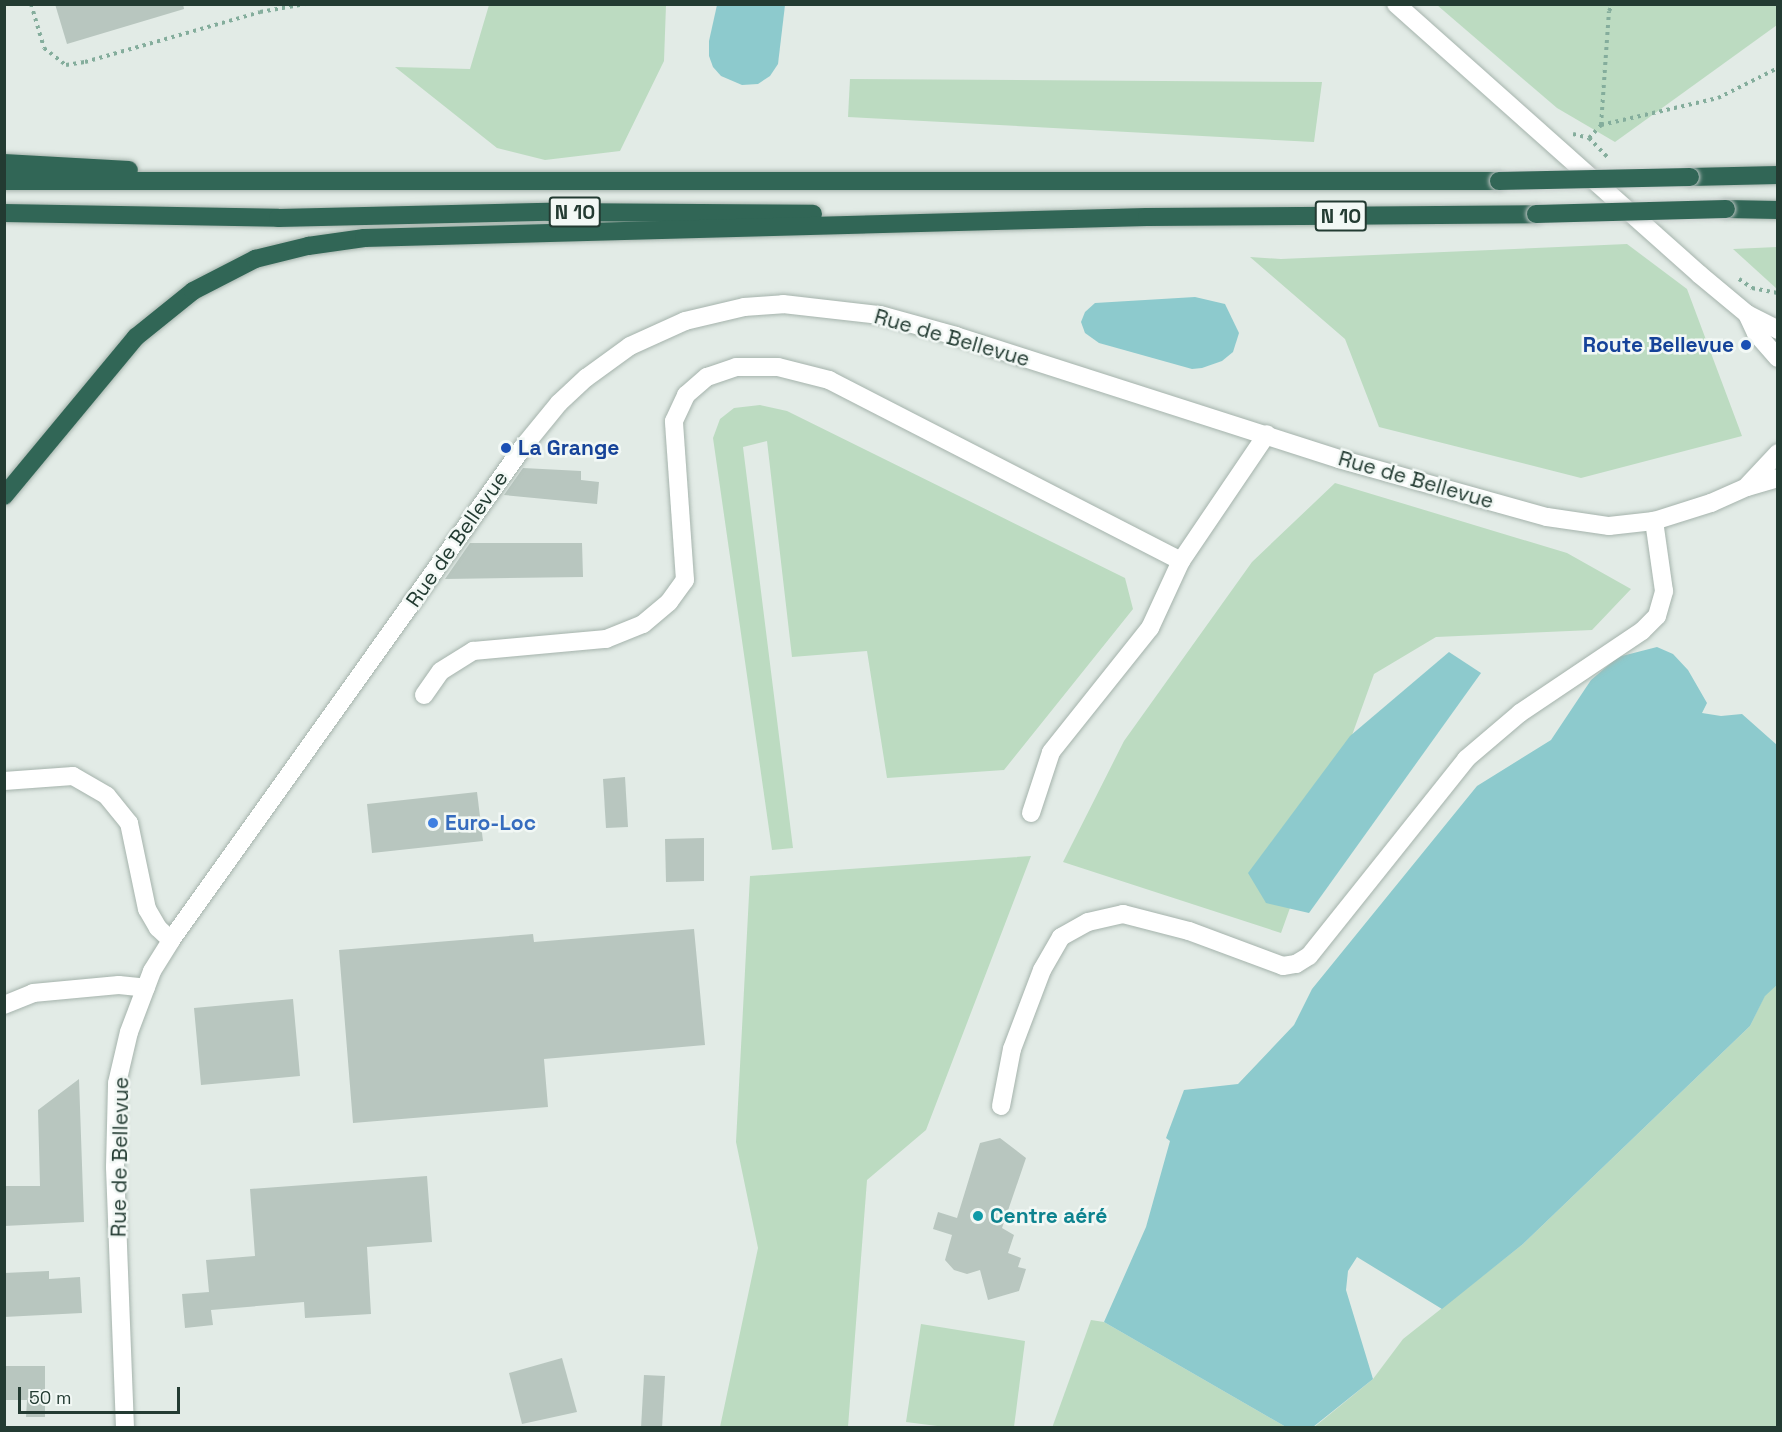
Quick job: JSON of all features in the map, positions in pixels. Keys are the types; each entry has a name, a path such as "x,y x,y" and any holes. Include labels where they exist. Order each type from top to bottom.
{"highway":[{"path":"4,163 358,182"},
{"name":"N 10","path":"4,181 1499,181 1778,175"},
{"name":"N 10","path":"4,213 278,218 549,212 1147,218 1778,210"},
{"path":"4,496 136,337 168,310 193,291 255,260 308,246 364,238 1147,218"}],"street":[{"path":"1396,4 1747,314 1778,330"},
{"name":"Rue de Bellevue","path":"125,1428 115,1167 117,1083 129,1032 146,988 171,940 523,447 559,403 586,378 630,346 685,321 744,307 783,304 880,315 956,336 1339,459 1547,518 1609,525 1654,521 1778,478"},
{"path":"1747,314 1756,333 1778,358"},
{"path":"424,695 441,671 473,651 606,639 643,624 669,602 685,580 674,422 686,395 707,377 736,367 778,367 829,380 1181,561"},
{"path":"1031,813 1051,752 1150,628 1181,561 1267,434"},
{"name":"Rue de Bellevue","path":"1747,487 1778,453"},
{"path":"1001,1106 1012,1049 1042,970 1061,938 1088,922 1123,914 1189,931 1283,966 1296,964 1309,956 1466,759 1520,713 1642,631 1657,616 1664,591 1654,521"},
{"path":"4,782 74,777 107,796 129,823 147,909 158,928 171,940"},
{"path":"4,1005 33,993 119,985 146,988"}],"path":[{"path":"31,4 44,48 66,65 85,62 260,12 305,4"},
{"path":"1601,125 1609,11 1613,4"},
{"path":"1566,133 1589,138 1601,125 1718,98 1778,68"}],"green space":[{"path":"489,5 666,5 664,61 620,151 545,160 497,148 395,67 470,69"},
{"path":"1437,5 1777,5 1777,25 1615,142 1557,108"},
{"path":"850,79 1322,82 1314,142 848,117"},
{"path":"1627,244 1687,289 1742,436 1581,478 1379,427 1345,339 1250,257 1281,259"},
{"path":"1777,247 1777,289 1733,249"},
{"path":"760,405 787,411 1125,578 1133,609 1004,770 887,778 867,651 792,657 767,441 743,447 793,848 772,850 713,438 720,419 734,408"},
{"path":"1335,483 1567,553 1631,589 1592,630 1436,637 1374,674 1281,933 1063,862 1124,741 1252,562"},
{"path":"1031,856 926,1130 867,1180 848,1427 720,1427 758,1248 736,1142 750,876"},
{"path":"1777,985 1777,1427 1313,1428 1373,1379 1403,1339 1523,1244 1750,1026 1765,995"},
{"path":"1091,1320 1104,1322 1286,1427 1052,1428"},
{"path":"921,1324 1025,1341 1014,1427 945,1427 906,1422"}],"water":[{"path":"717,5 785,5 778,64 770,76 758,84 742,85 721,76 713,67 709,56 709,41"},
{"path":"1195,297 1225,304 1239,333 1233,352 1222,361 1202,368 1192,369 1099,343 1085,333 1081,322 1085,312 1095,303"},
{"path":"1657,647 1673,654 1688,670 1707,703 1702,713 1721,716 1742,714 1777,745 1777,985 1765,996 1750,1026 1523,1244 1442,1309 1357,1257 1348,1271 1346,1290 1373,1379 1313,1427 1286,1427 1104,1322 1146,1227 1170,1141 1166,1138 1184,1090 1238,1084 1294,1025 1312,989 1477,786 1551,740 1591,680 1618,657"},
{"path":"1449,652 1481,673 1309,913 1266,903 1248,873 1350,736"}],"building":[{"path":"55,4 183,4 184,9 67,44"},
{"path":"523,468 581,471 581,480 599,482 597,504 504,495"},
{"path":"470,543 582,543 583,577 445,579"},
{"path":"625,777 628,827 606,828 603,779"},
{"path":"477,792 483,841 372,853 367,804"},
{"path":"704,838 704,881 666,882 665,839"},
{"path":"694,929 705,1045 544,1059 548,1107 353,1123 339,950 533,934 534,942"},
{"path":"293,999 300,1076 201,1085 194,1008"},
{"path":"79,1079 84,1222 4,1226 4,1186 40,1186 38,1110"},
{"name":"Centre aéré","path":"1000,1138 1026,1158 1002,1228 1014,1235 1008,1253 1021,1258 1018,1267 1026,1269 1019,1291 988,1300 980,1270 967,1274 954,1270 945,1260 952,1235 933,1229 938,1212 957,1218 980,1143"},
{"path":"427,1176 432,1242 367,1247 371,1314 305,1318 304,1302 211,1310 213,1325 185,1328 182,1294 209,1292 206,1260 255,1256 250,1189"},
{"path":"49,1271 49,1279 80,1277 82,1313 4,1317 4,1273"},
{"path":"562,1358 577,1412 522,1424 509,1373"},
{"path":"4,1366 45,1366 45,1417 26,1417 27,1400 4,1400"},
{"path":"644,1375 665,1376 662,1428 641,1428"}],"place":[{"name":"Route Bellevue","path":"1746,345"},
{"name":"La Grange","path":"506,448"},
{"name":"Euro-Loc","path":"433,823"},
{"name":"Centre aéré","path":"978,1216"}]}
